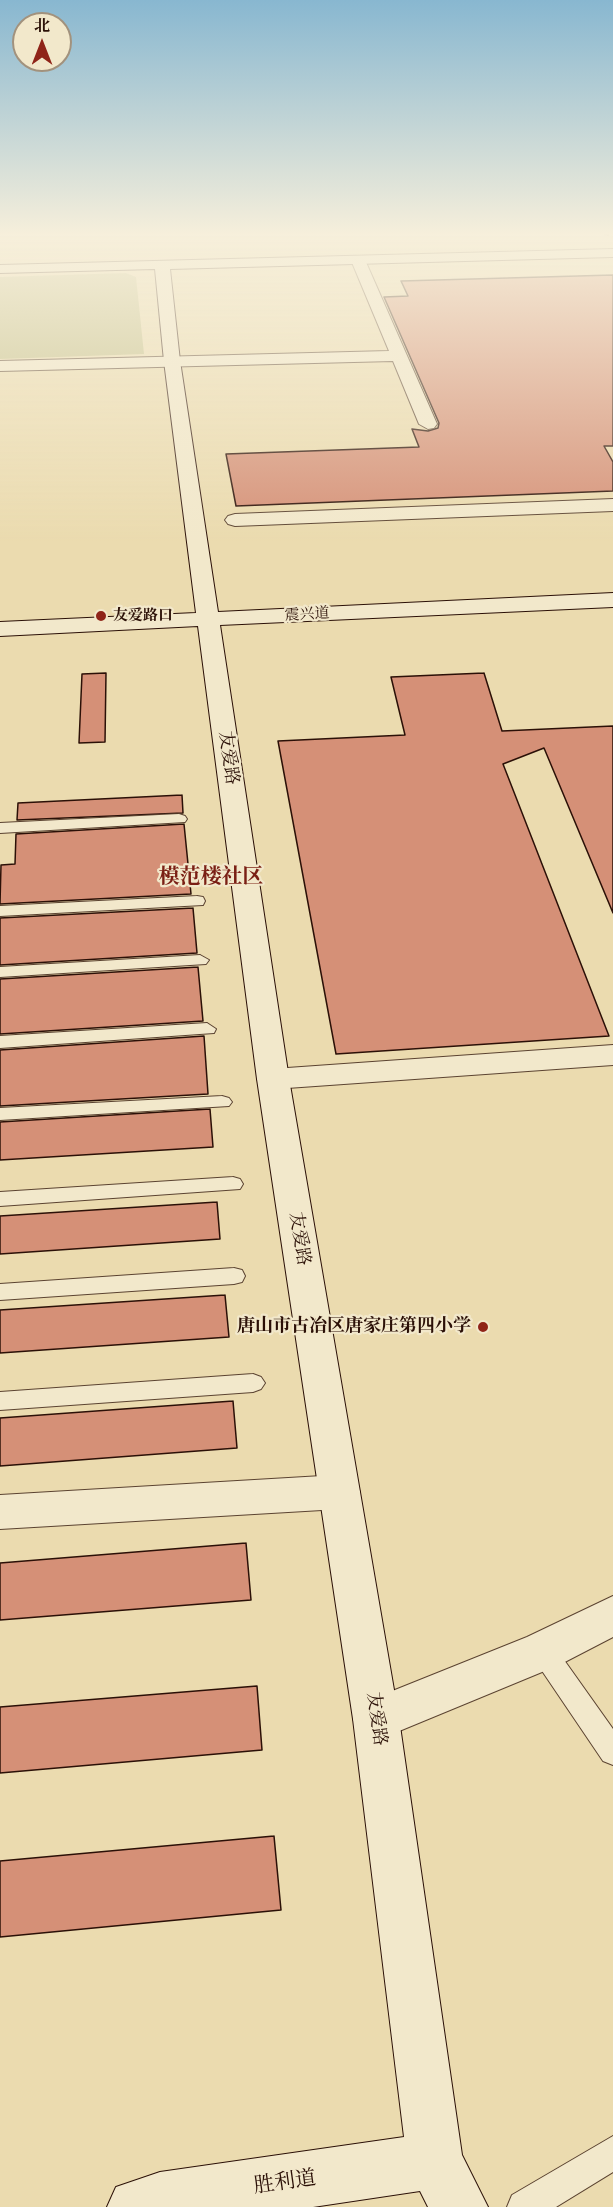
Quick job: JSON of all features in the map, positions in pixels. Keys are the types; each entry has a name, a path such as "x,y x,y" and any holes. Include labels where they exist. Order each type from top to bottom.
{"street":[{"name":"友爱路","path":"169,337 273,1078 376,1719 447,2184"},
{"path":"391,337 428,424"},
{"path":"0,366 399,356"},
{"path":"235,520 613,505"},
{"name":"震兴道","path":"0,629 613,600"},
{"path":"273,1078 613,1055"},
{"path":"0,1512 339,1491"},
{"path":"376,1719 543,1651 613,1615"},
{"name":"胜利道","path":"136,2207 160,2201 447,2184"}],"lane":[{"path":"0,828 179,819"},
{"path":"0,911 197,901"},
{"path":"0,972 200,960"},
{"path":"0,1042 207,1029"},
{"path":"0,1114 222,1102"},
{"path":"0,1199 233,1184"},
{"path":"0,1292 234,1276"},
{"path":"0,1401 253,1383"},
{"path":"543,1651 613,1752"},
{"path":"524,2207 613,2153"}],"shaded area":[{"path":"0,337 142,337 144,354 0,359"}],"building":[{"path":"401,337 613,337 613,446 604,446 613,462 613,491 236,506 226,454 419,447 412,429 428,431 438,428 439,423"},
{"path":"106,673 105,742 79,743 82,674"},
{"path":"484,673 502,731 613,726 613,913 544,748 503,764 609,1036 336,1054 278,741 405,735 391,677"},
{"path":"182,795 183,813 17,820 18,803"},
{"path":"184,824 191,894 0,904 1,865 15,864 16,834"},
{"path":"193,908 197,953 0,965 0,918"},
{"path":"198,967 203,1021 0,1034 0,979"},
{"path":"204,1036 208,1094 0,1106 0,1050"},
{"path":"210,1109 213,1147 0,1160 0,1122"},
{"path":"217,1202 220,1239 0,1254 0,1216"},
{"path":"225,1295 229,1337 0,1353 0,1310"},
{"path":"233,1401 237,1448 0,1466 0,1418"},
{"path":"246,1543 251,1600 0,1620 0,1563"},
{"path":"257,1686 262,1750 0,1773 0,1707"},
{"path":"274,1836 281,1910 0,1937 0,1861"}],"place":[{"name":"友爱路口","path":"101,616"},
{"name":"唐山市古冶区唐家庄第四小学","path":"483,1327"}],"district":[{"name":"模范楼社区","path":"211,878"}]}
